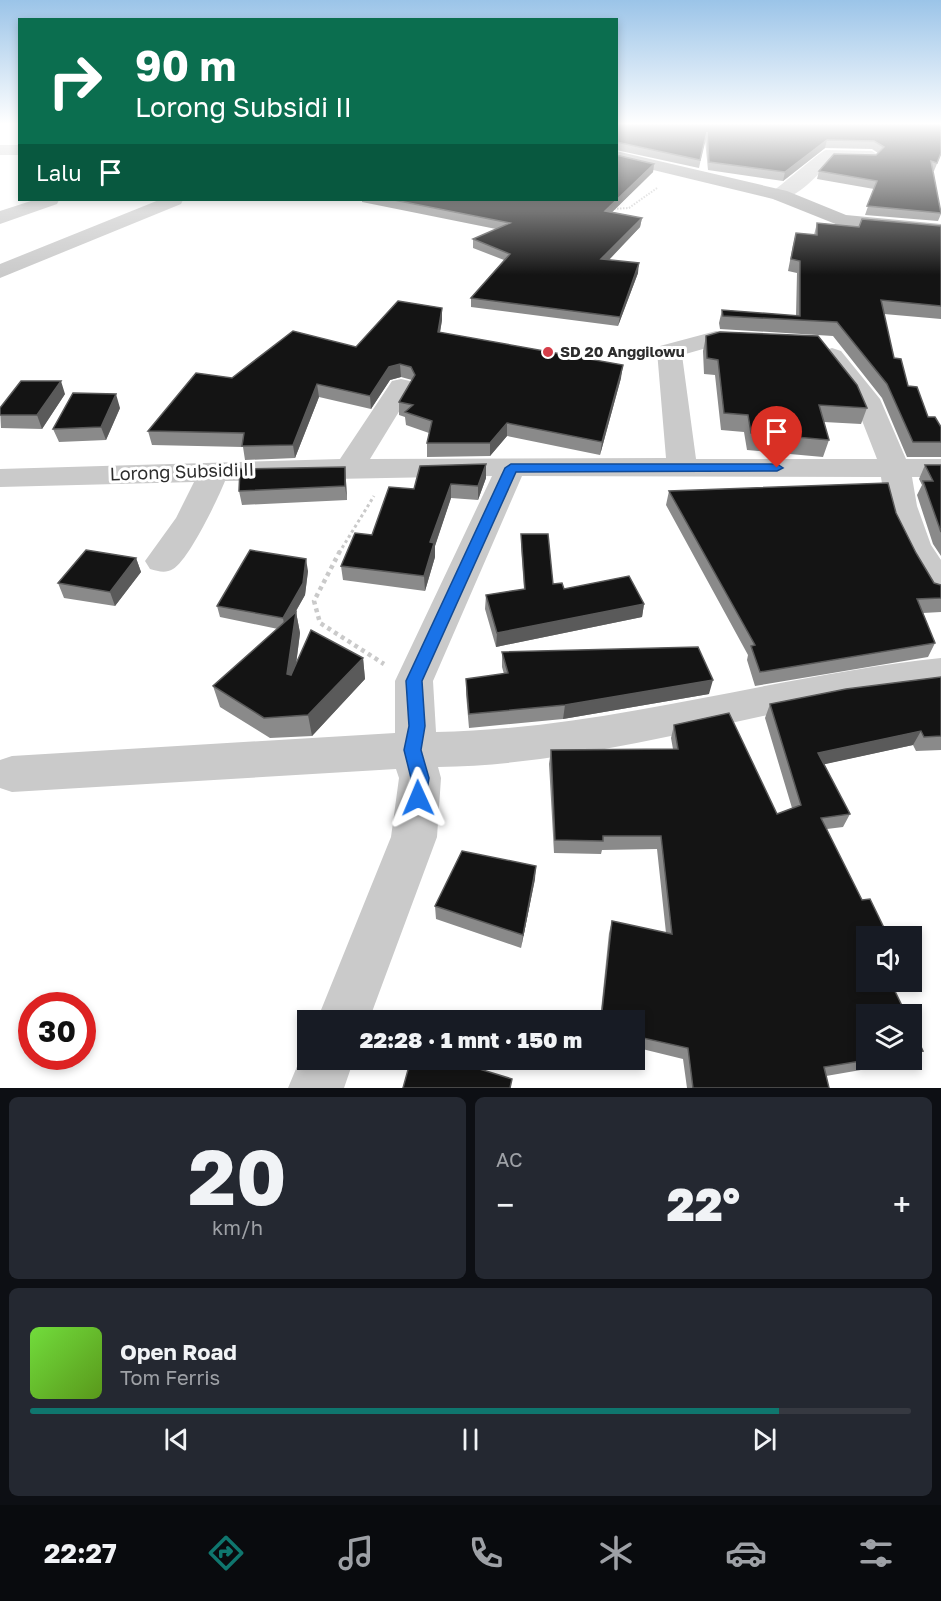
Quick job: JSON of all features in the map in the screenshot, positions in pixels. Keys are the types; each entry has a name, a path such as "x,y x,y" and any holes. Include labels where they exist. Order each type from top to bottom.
{"main road":[{"path":"688,174 780,195 843,221 941,230"}],"street":[{"path":"780,195 808,174"},
{"path":"0,218 48,201"},
{"path":"124,201 149,209"},
{"path":"0,272 171,201"},
{"path":"682,468 669,351 716,338 770,339"},
{"path":"812,341 822,342 867,399 895,468 901,506 915,546 941,587"},
{"path":"350,469 401,387"},
{"name":"Lorong Subsidi II","path":"0,478 214,470 392,467 941,468"},
{"path":"347,1010 414,837 420,778 412,750 417,726 414,681 511,468"},
{"path":"162,561 187,529 202,503 214,470"},
{"path":"12,774 412,750 464,750 569,739 854,682 941,673"},
{"path":"316,1088 323,1070"}],"path":[{"path":"606,208 629,208 677,174"},
{"path":"392,467 347,538 314,601 320,623 414,681"}],"building":[{"path":"618,174 644,174 618,199"},
{"path":"835,174 933,174 941,213 867,206 877,181"},
{"path":"399,201 615,201 605,211 642,218 601,259 639,263 620,317 471,298 510,254 473,239 510,223"},
{"path":"862,219 941,226 941,306 881,300 894,358 901,359 908,386 917,387 928,417 935,417 941,427 941,442 913,442 887,384 837,322 723,316 722,310 800,316 800,261 791,259 796,233 817,235 817,223 859,227"},
{"path":"398,301 442,308 438,332 623,365 602,442 507,423 490,443 427,443 432,421 405,412 413,405 399,402 415,375 411,367 400,364 389,367 370,396 317,384 293,445 242,446 244,433 148,431 196,373 232,378 293,331 356,347"},
{"path":"720,332 818,336 857,385 867,408 819,405 829,440 751,433 748,415 724,413 718,360 707,358 706,336"},
{"path":"21,381 61,381 37,415 0,415 0,408"},
{"path":"73,393 116,394 101,427 53,429"},
{"path":"486,464 478,486 451,484 430,542 434,543 424,576 341,566 355,533 372,535 389,487 414,489 420,466"},
{"path":"925,465 941,465 941,532 923,481 933,481"},
{"path":"345,467 345,486 239,491 240,469"},
{"path":"888,483 896,513 916,553 934,583 941,585 941,598 917,599 935,643 760,672 751,646 755,645 669,491"},
{"path":"521,534 548,534 553,584 562,583 564,589 629,576 644,604 497,633 486,595 525,589"},
{"path":"86,550 136,558 110,592 58,583"},
{"path":"250,550 306,559 303,583 283,618 217,606"},
{"path":"296,612 287,674 291,675 311,630 363,658 308,715 264,718 213,686"},
{"path":"698,647 713,680 565,705 469,714 466,679 508,673 502,652"},
{"path":"941,677 941,736 924,737 921,731 818,753 850,814 821,818 862,900 870,899 883,926 856,926 856,992 895,992 901,1004 856,1004 856,1062 824,1067 829,1088 693,1088 688,1048 645,1038 645,1010 602,1010 612,921 672,934 661,836 603,836 603,841 555,840 551,750 678,749 674,725 729,713 777,814 801,805 770,704 846,689"},
{"path":"462,851 536,866 523,935 435,906"},
{"path":"408,1070 483,1070 512,1079 510,1088 403,1088"}],"place":[{"name":"SD 20 Anggilowu","path":"548,352"}],"route":[{"path":"418,798 420,778 412,750 417,726 414,681 511,468 777,468"}]}
